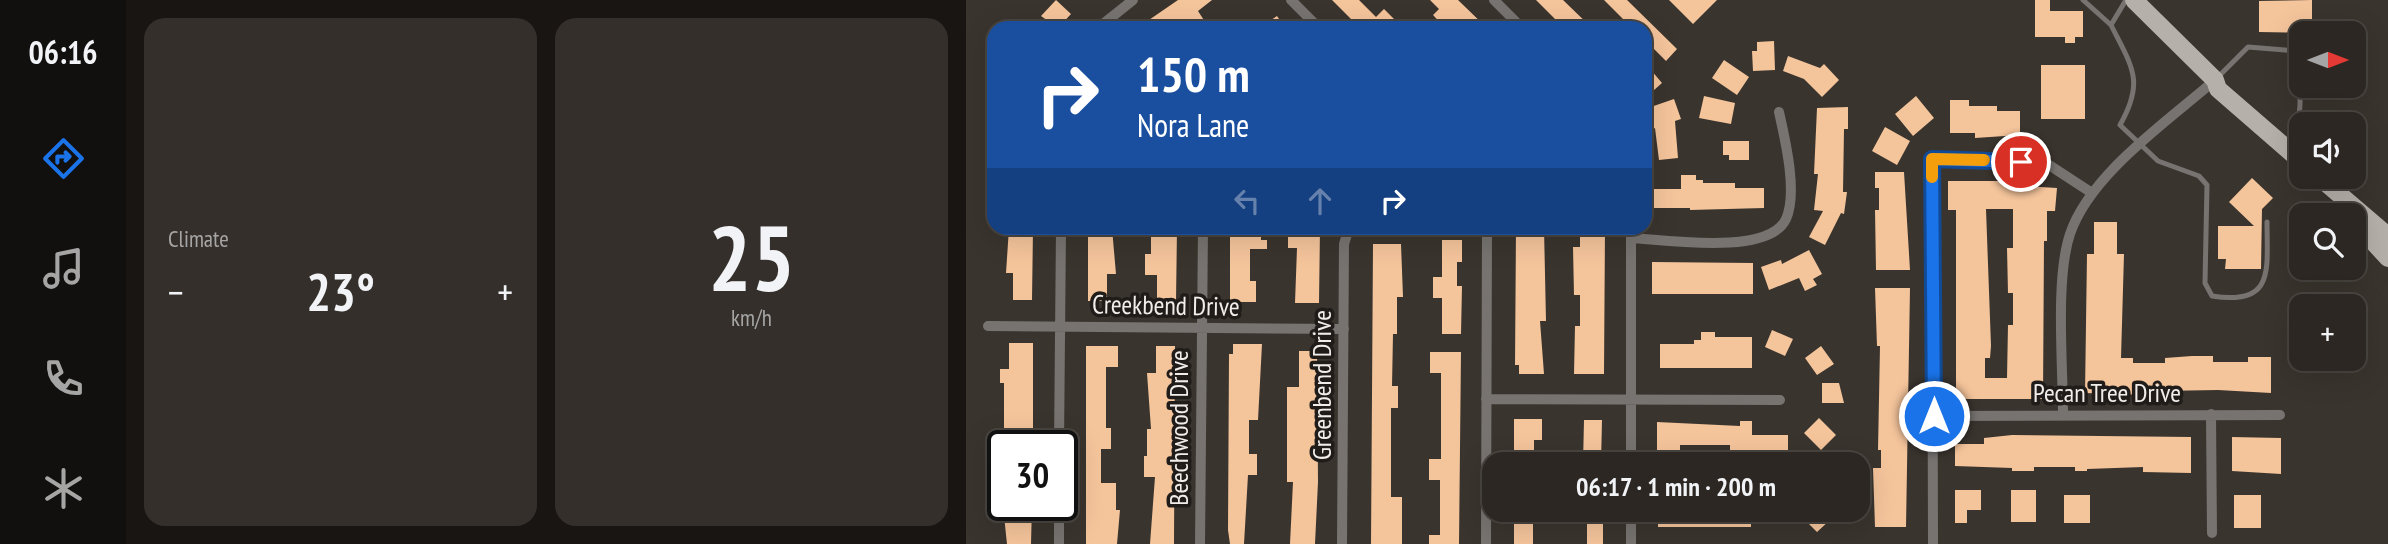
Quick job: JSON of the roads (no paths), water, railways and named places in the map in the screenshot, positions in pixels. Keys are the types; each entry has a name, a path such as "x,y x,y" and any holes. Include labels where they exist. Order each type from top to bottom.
{"main road":[{"path":"2134,0 2215,80 2218,89 2289,151"},
{"path":"2324,189 2337,203"},
{"path":"2333,189 2388,236"},
{"path":"2366,234 2388,258"}],"street":[{"path":"1107,21 1133,0"},
{"path":"1291,0 1312,21"},
{"path":"1494,0 1515,21"},
{"path":"2063,415 2063,267 2070,233 2092,194 2142,144 2215,80"},
{"path":"1652,235 1748,243 1768,236 1786,220 1790,196 1788,158 1779,112"},
{"path":"1933,544 1932,159 2046,163 2092,194"},
{"path":"1059,430 1061,235"},
{"name":"Beechwood Drive","path":"1200,544 1203,235"},
{"name":"Greenbend Drive","path":"1342,544 1344,244 1347,235"},
{"path":"1486,544 1487,235"},
{"path":"1631,235 1631,452"},
{"name":"Creekbend Drive","path":"988,326 1344,330"},
{"path":"1486,399 1631,397 1780,400"},
{"path":"2211,414 2212,533"},
{"name":"Pecan Tree Drive","path":"1934,416 2280,415"},
{"path":"1059,521 1059,544"},
{"path":"1631,522 1631,544"}],"lane":[{"path":"2083,0 2111,25 2136,74 2133,102 2120,125 2158,161 2204,178 2208,196 2205,283 2212,296 2236,298 2252,295 2262,288 2267,273 2267,222"},
{"path":"2111,25 2126,0"},
{"path":"2215,80 2248,47 2296,51 2301,104 2297,126 2286,148"}]}
